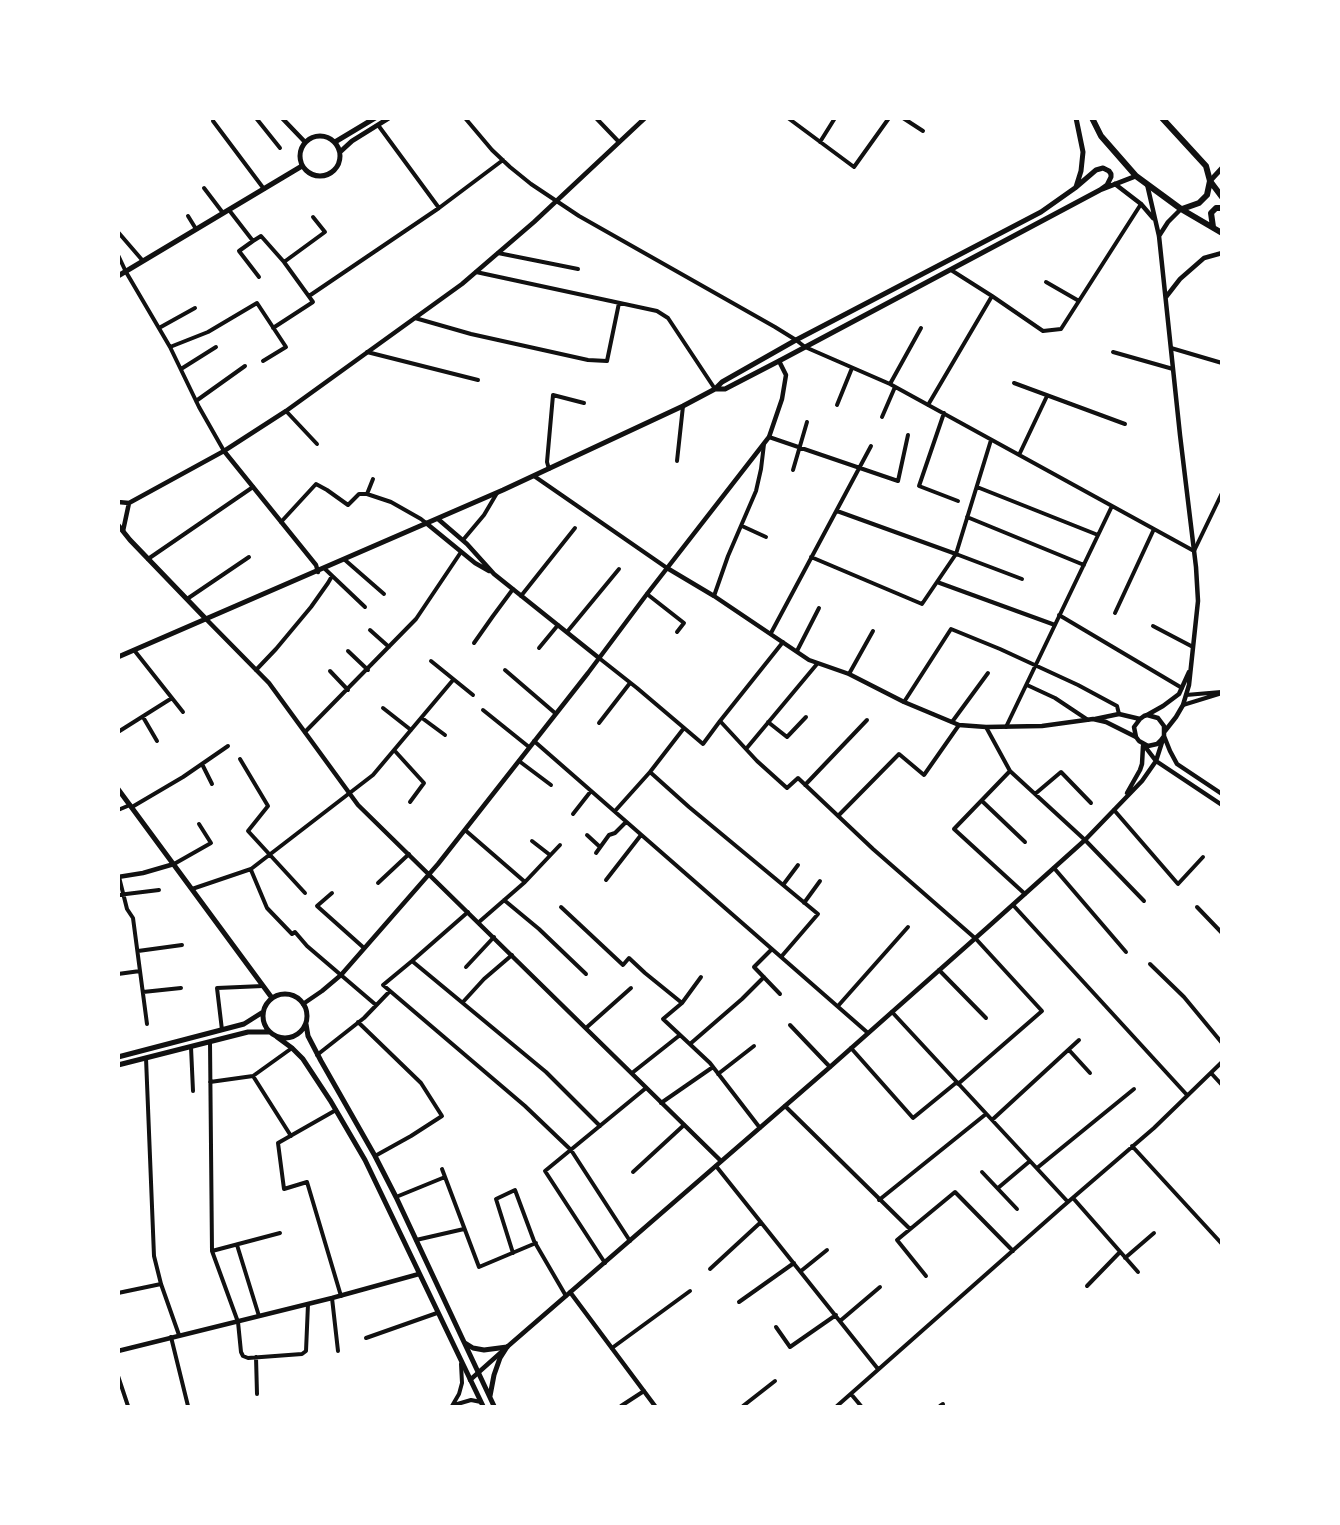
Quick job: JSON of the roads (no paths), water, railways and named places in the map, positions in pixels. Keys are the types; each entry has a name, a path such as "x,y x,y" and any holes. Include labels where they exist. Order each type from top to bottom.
{"main road":[{"path":"335,142 375,118"},
{"path":"340,152 352,141 389,118"},
{"path":"1075,188 1081,171 1083,152 1076,118"},
{"path":"1162,118 1206,166 1210,181 1221,197"},
{"path":"1092,119 1101,136 1136,176 1181,209 1221,232"},
{"path":"316,136 323,136 335,142 340,152 339,164 330,174 312,175 302,166 300,154 305,142 316,136"},
{"path":"118,276 302,166"},
{"path":"118,657 497,493 683,406 796,340 1041,212 1096,170 1103,168 1109,171 1111,177 1101,190"},
{"path":"1181,209 1199,203 1207,195 1210,181 1221,168"},
{"path":"715,389 725,389 1101,190 1136,176"},
{"path":"1213,227 1211,213 1216,208 1221,208"},
{"path":"118,525 121,532 206,619"},
{"path":"118,789 272,998"},
{"path":"482,1404 365,1160 303,1059 269,1032 265,1026 263,1012 272,998 278,995 292,995 303,1004 306,1010 308,1036 396,1197 494,1407"},
{"path":"118,1057 244,1024 263,1012"},
{"path":"277,1037 291,1038 297,1035 306,1024"},
{"path":"118,1065 248,1032 269,1032"},
{"path":"464,1343 484,1350 507,1347"},
{"path":"489,1398 500,1358 507,1347"}],"street":[{"path":"255,118 280,148"},
{"path":"282,118 305,142"},
{"path":"465,118 492,150 531,184 555,201 805,347 890,384 1194,551"},
{"path":"596,118 619,142"},
{"path":"118,502 129,503 224,451 286,411 414,318 476,272 534,222 645,118"},
{"path":"788,118 854,167 889,118"},
{"path":"820,142 836,118"},
{"path":"903,118 923,131"},
{"path":"213,121 264,189"},
{"path":"378,125 439,208"},
{"path":"309,296 439,208 503,160"},
{"path":"1114,184 1141,204 1155,220"},
{"path":"1143,744 1153,746 1161,740 1176,717 1186,695 1192,663 1198,601 1159,236 1148,184"},
{"path":"204,188 253,241"},
{"path":"950,269 1042,331 1061,329 1141,204"},
{"path":"1159,236 1168,222 1181,209"},
{"path":"188,216 197,230"},
{"path":"284,262 325,232 313,217"},
{"path":"118,232 143,262"},
{"path":"259,277 239,252 261,236 284,262 313,302 273,327"},
{"path":"498,253 578,269"},
{"path":"1166,297 1180,279 1204,258 1221,253"},
{"path":"118,255 170,347 196,401 224,451 316,565 318,572"},
{"path":"476,272 657,311 668,318 715,389"},
{"path":"1046,282 1079,301"},
{"path":"928,405 992,296"},
{"path":"170,347 208,332 257,303 285,347 263,361"},
{"path":"414,318 471,334 576,358 607,361 620,303"},
{"path":"159,328 195,308"},
{"path":"890,384 921,328"},
{"path":"181,369 216,347"},
{"path":"1172,348 1221,363"},
{"path":"367,352 478,380"},
{"path":"1113,352 1174,369"},
{"path":"303,1004 341,975 429,874 764,444 776,417 785,381 786,375 779,361"},
{"path":"196,401 245,366"},
{"path":"837,405 852,368"},
{"path":"1014,383 1125,424"},
{"path":"882,417 895,387"},
{"path":"549,469 547,462 553,395 584,403"},
{"path":"1019,455 1047,396"},
{"path":"677,461 683,406"},
{"path":"286,411 317,444"},
{"path":"944,413 919,486 958,501"},
{"path":"793,470 807,422"},
{"path":"769,437 898,481 908,435"},
{"path":"811,557 922,604 956,554 991,440"},
{"path":"714,596 728,556 756,491 764,444"},
{"path":"771,633 871,446"},
{"path":"534,476 667,568 817,664 849,674 904,702 959,725 1042,726 1119,714 1140,719"},
{"path":"367,494 373,478"},
{"path":"281,522 316,484 348,505 359,494 367,494 391,502 421,519 460,552 494,573"},
{"path":"148,558 253,487"},
{"path":"977,487 1098,535"},
{"path":"463,540 484,515 497,493"},
{"path":"1194,551 1221,493"},
{"path":"121,532 129,503"},
{"path":"1006,727 1112,506"},
{"path":"837,511 1022,579"},
{"path":"967,517 1084,565"},
{"path":"438,519 521,596 630,682 703,744 783,642"},
{"path":"742,526 766,537"},
{"path":"521,596 575,528"},
{"path":"1115,614 1154,529"},
{"path":"306,732 416,619 460,552"},
{"path":"187,599 249,557"},
{"path":"345,560 384,594"},
{"path":"325,569 365,607"},
{"path":"567,633 619,569"},
{"path":"256,670 311,607 332,576"},
{"path":"937,582 1055,625"},
{"path":"474,643 513,589"},
{"path":"647,594 684,623 677,632"},
{"path":"797,651 819,608"},
{"path":"1059,615 1182,688"},
{"path":"206,619 269,683 358,805 722,1161"},
{"path":"539,648 558,625"},
{"path":"1153,626 1194,647"},
{"path":"904,702 951,629 1078,685 1117,706 1119,714"},
{"path":"370,630 389,647"},
{"path":"849,674 873,631"},
{"path":"134,650 183,712"},
{"path":"348,651 368,670"},
{"path":"431,661 473,695"},
{"path":"1136,737 1134,727 1140,719 1179,694 1192,663"},
{"path":"746,749 817,664"},
{"path":"505,670 555,713"},
{"path":"330,671 348,690"},
{"path":"952,722 988,674"},
{"path":"192,889 251,869 350,794 373,775 453,680"},
{"path":"599,723 630,682"},
{"path":"1026,685 1055,698 1091,720 1107,722 1136,737 1156,760 1221,805"},
{"path":"1186,695 1221,692"},
{"path":"1182,705 1221,692"},
{"path":"118,732 172,699"},
{"path":"383,708 411,730"},
{"path":"483,710 529,747"},
{"path":"470,1380 976,939 1085,840 1142,781 1156,760 1164,734 1164,726 1158,718 1148,715"},
{"path":"143,717 157,741"},
{"path":"768,722 787,737 806,717"},
{"path":"422,718 445,735"},
{"path":"806,785 867,720"},
{"path":"720,722 787,788 798,778 806,785 873,849 976,939 1042,1011 913,1118 851,1048"},
{"path":"838,816 899,754 924,775 959,725"},
{"path":"986,727 1010,771 1085,840 1144,901"},
{"path":"615,811 650,772 684,728"},
{"path":"1164,734 1177,764 1221,794"},
{"path":"534,741 868,1033"},
{"path":"1123,801 1140,770 1143,744"},
{"path":"118,810 131,806 183,777 228,746"},
{"path":"394,750 424,783 410,802"},
{"path":"240,759 268,806 248,831 305,892"},
{"path":"519,761 550,785"},
{"path":"202,764 212,784"},
{"path":"1010,771 954,829 1025,894"},
{"path":"650,772 818,914 781,957"},
{"path":"1035,794 1061,772 1091,803"},
{"path":"573,814 591,791"},
{"path":"982,801 1025,842"},
{"path":"1114,810 1178,884 1203,857"},
{"path":"596,853 609,835 615,833 626,822"},
{"path":"147,1024 133,918 121,895 118,877 174,864 211,843 199,824"},
{"path":"465,830 525,882"},
{"path":"587,835 600,847"},
{"path":"606,880 641,835"},
{"path":"532,841 550,855"},
{"path":"479,922 525,882 560,845"},
{"path":"378,883 409,854"},
{"path":"783,885 798,865"},
{"path":"1054,868 1126,952"},
{"path":"251,869 267,908 292,934 295,932 307,946 376,1005"},
{"path":"804,903 820,881"},
{"path":"121,895 159,890"},
{"path":"332,893 317,906 364,948"},
{"path":"504,900 539,929 586,974"},
{"path":"1013,904 1187,1095"},
{"path":"561,907 622,965 629,958 682,1003"},
{"path":"1197,907 1221,933"},
{"path":"468,912 383,985 525,1106 570,1150 630,1241"},
{"path":"838,1006 908,927"},
{"path":"466,967 494,937"},
{"path":"138,951 182,945"},
{"path":"772,949 754,967 780,994"},
{"path":"463,1002 484,979 512,955"},
{"path":"412,961 546,1072 600,1126"},
{"path":"1150,964 1184,997 1221,1043"},
{"path":"939,970 987,1018"},
{"path":"118,974 140,971"},
{"path":"701,977 682,1003 663,1019 713,1067 760,1128"},
{"path":"690,1044 764,977"},
{"path":"222,1030 217,988 263,986"},
{"path":"143,992 181,988"},
{"path":"586,1028 631,988"},
{"path":"317,1054 358,1022 390,991"},
{"path":"892,1012 1068,1202"},
{"path":"358,1022 421,1083 442,1116 375,1156"},
{"path":"790,1024 830,1067"},
{"path":"632,1074 680,1035"},
{"path":"992,1120 1079,1040"},
{"path":"210,1042 212,1251 238,1322 243,1356 248,1358 302,1354 306,1351 308,1304"},
{"path":"717,1074 754,1046"},
{"path":"191,1047 193,1091"},
{"path":"210,1082 254,1076 292,1048"},
{"path":"1069,1050 1090,1073"},
{"path":"146,1058 153,1256 179,1335"},
{"path":"837,1407 1132,1146 1221,1062"},
{"path":"661,1102 713,1067"},
{"path":"1210,1073 1221,1085"},
{"path":"254,1076 291,1136"},
{"path":"604,1263 545,1171 646,1088"},
{"path":"1037,1168 1134,1089"},
{"path":"785,1106 910,1229"},
{"path":"336,1110 278,1143 284,1189 307,1182 341,1296"},
{"path":"879,1200 986,1114"},
{"path":"633,1172 684,1125"},
{"path":"1132,1146 1221,1244"},
{"path":"998,1188 1030,1161"},
{"path":"716,1166 878,1369"},
{"path":"442,1168 479,1268 536,1243"},
{"path":"982,1172 1017,1209"},
{"path":"396,1197 445,1177"},
{"path":"513,1253 496,1199 516,1190 536,1243 568,1294 612,1348 655,1407"},
{"path":"926,1276 897,1240 955,1192 1013,1251"},
{"path":"1073,1198 1138,1272"},
{"path":"711,1269 762,1222"},
{"path":"416,1240 464,1228"},
{"path":"212,1251 280,1233"},
{"path":"1125,1258 1154,1233"},
{"path":"237,1245 259,1316"},
{"path":"801,1271 827,1250"},
{"path":"1087,1286 1120,1252"},
{"path":"739,1302 794,1263"},
{"path":"118,1351 341,1296 419,1274"},
{"path":"118,1293 161,1284"},
{"path":"840,1321 880,1287"},
{"path":"612,1348 690,1291"},
{"path":"332,1298 338,1351"},
{"path":"366,1338 437,1313"},
{"path":"776,1327 790,1347 836,1315"},
{"path":"171,1337 188,1407"},
{"path":"256,1357 257,1394"},
{"path":"452,1406 462,1383 460,1359"},
{"path":"118,1376 128,1407"},
{"path":"743,1407 775,1381"},
{"path":"621,1407 644,1391"},
{"path":"851,1394 861,1407"},
{"path":"452,1406 471,1400 482,1404"}]}
